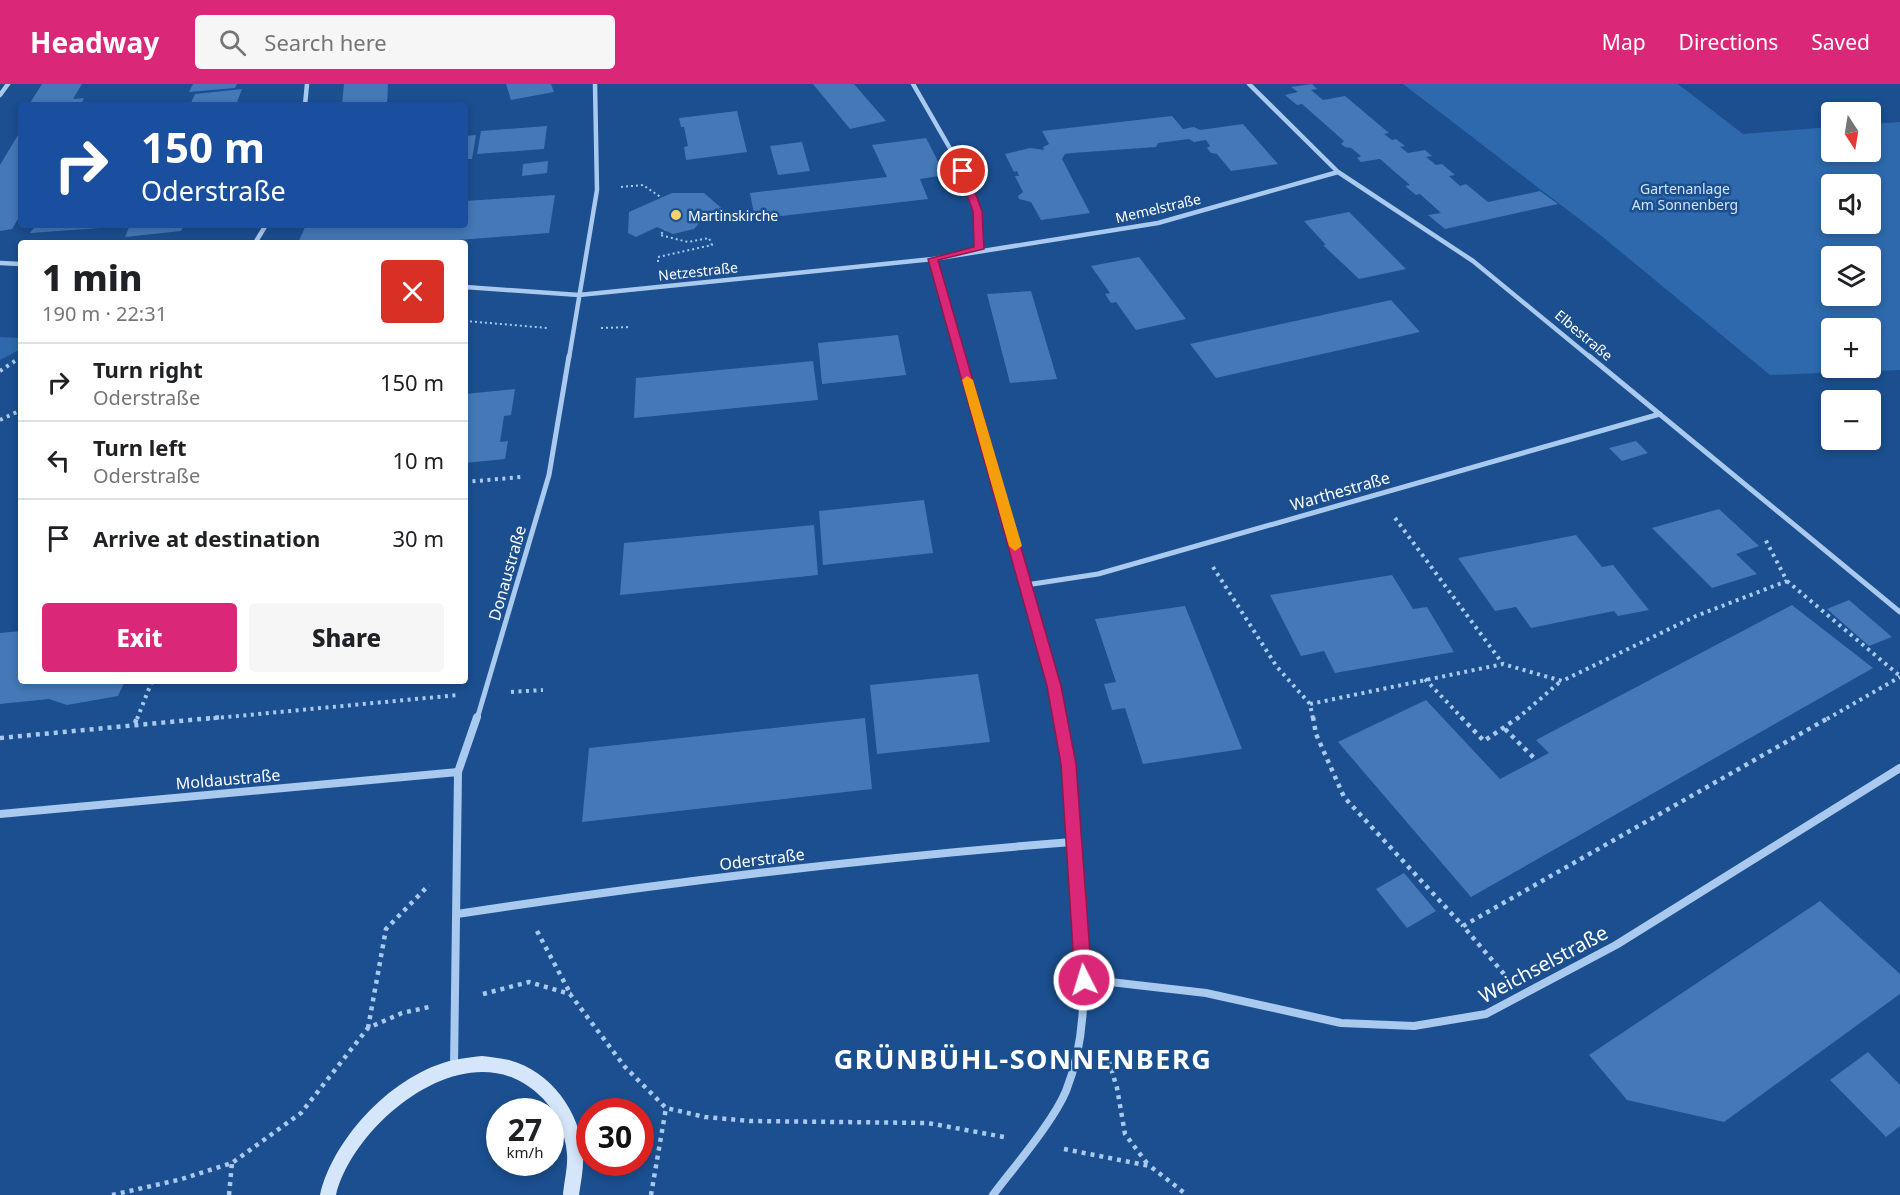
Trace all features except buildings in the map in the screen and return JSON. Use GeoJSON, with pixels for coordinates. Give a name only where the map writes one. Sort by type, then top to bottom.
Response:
{"type":"FeatureCollection","features":[{"type":"Feature","properties":{"kind":"main road"},"geometry":{"type":"LineString","coordinates":[[328,1195],[350,1146],[379,1110],[416,1082],[454,1067],[491,1064],[523,1072],[549,1091],[567,1119],[575,1155],[571,1195]]}},
{"type":"Feature","properties":{"kind":"street"},"geometry":{"type":"LineString","coordinates":[[0,95],[8,84]]}},
{"type":"Feature","properties":{"kind":"street"},"geometry":{"type":"LineString","coordinates":[[305,102],[307,84]]}},
{"type":"Feature","properties":{"kind":"street","name":"Donaustraße"},"geometry":{"type":"LineString","coordinates":[[454,1067],[458,772],[486,693],[549,476],[597,190],[595,84]]}},
{"type":"Feature","properties":{"kind":"street"},"geometry":{"type":"LineString","coordinates":[[913,84],[963,171],[978,211],[979,249],[933,259],[1054,686],[1069,764],[1072,842],[1084,980],[1081,1046],[1065,1093],[1033,1142],[993,1195]]}},
{"type":"Feature","properties":{"kind":"street","name":"Elbestraße"},"geometry":{"type":"LineString","coordinates":[[1249,84],[1338,172],[1473,261],[1900,612]]}},
{"type":"Feature","properties":{"kind":"street","name":"Memelstraße"},"geometry":{"type":"LineString","coordinates":[[979,249],[1070,238],[1159,223],[1338,172]]}},
{"type":"Feature","properties":{"kind":"street","name":"Netzestraße"},"geometry":{"type":"LineString","coordinates":[[468,287],[579,295],[933,259]]}},
{"type":"Feature","properties":{"kind":"street"},"geometry":{"type":"LineString","coordinates":[[0,263],[18,264]]}},
{"type":"Feature","properties":{"kind":"street","name":"Warthestraße"},"geometry":{"type":"LineString","coordinates":[[1026,585],[1098,574],[1660,414]]}},
{"type":"Feature","properties":{"kind":"street","name":"Weichselstraße"},"geometry":{"type":"LineString","coordinates":[[1084,980],[1206,993],[1341,1023],[1414,1026],[1486,1014],[1616,945],[1900,768]]}},
{"type":"Feature","properties":{"kind":"street","name":"Moldaustraße"},"geometry":{"type":"LineString","coordinates":[[0,814],[458,772]]}},
{"type":"Feature","properties":{"kind":"street","name":"Oderstraße"},"geometry":{"type":"LineString","coordinates":[[457,914],[522,903],[956,851],[1072,842]]}},
{"type":"Feature","properties":{"kind":"path"},"geometry":{"type":"LineString","coordinates":[[597,190],[643,185],[662,198]]}},
{"type":"Feature","properties":{"kind":"path"},"geometry":{"type":"LineString","coordinates":[[665,230],[660,235],[688,242],[709,238],[712,245]]}},
{"type":"Feature","properties":{"kind":"path"},"geometry":{"type":"LineString","coordinates":[[0,371],[18,359]]}},
{"type":"Feature","properties":{"kind":"path"},"geometry":{"type":"LineString","coordinates":[[0,420],[18,411]]}},
{"type":"Feature","properties":{"kind":"path"},"geometry":{"type":"LineString","coordinates":[[468,482],[549,476]]}},
{"type":"Feature","properties":{"kind":"path"},"geometry":{"type":"LineString","coordinates":[[1374,495],[1399,522],[1503,664]]}},
{"type":"Feature","properties":{"kind":"path"},"geometry":{"type":"LineString","coordinates":[[1463,926],[1900,676],[1787,581],[1770,544],[1763,536]]}},
{"type":"Feature","properties":{"kind":"path"},"geometry":{"type":"LineString","coordinates":[[1215,570],[1277,667],[1310,704],[1316,734],[1344,797],[1463,926],[1522,996]]}},
{"type":"Feature","properties":{"kind":"path"},"geometry":{"type":"LineString","coordinates":[[1425,679],[1484,741],[1505,729],[1562,681],[1696,616],[1787,581]]}},
{"type":"Feature","properties":{"kind":"path"},"geometry":{"type":"LineString","coordinates":[[1310,704],[1503,664],[1562,681]]}},
{"type":"Feature","properties":{"kind":"path"},"geometry":{"type":"LineString","coordinates":[[135,723],[151,684]]}},
{"type":"Feature","properties":{"kind":"path"},"geometry":{"type":"LineString","coordinates":[[0,738],[135,723],[543,690]]}},
{"type":"Feature","properties":{"kind":"path"},"geometry":{"type":"LineString","coordinates":[[1505,729],[1536,760]]}},
{"type":"Feature","properties":{"kind":"path"},"geometry":{"type":"LineString","coordinates":[[368,1028],[386,929],[419,892],[455,864]]}},
{"type":"Feature","properties":{"kind":"path"},"geometry":{"type":"LineString","coordinates":[[522,903],[570,994]]}},
{"type":"Feature","properties":{"kind":"path"},"geometry":{"type":"LineString","coordinates":[[1104,1045],[1117,1088],[1125,1134],[1150,1166],[1187,1195]]}},
{"type":"Feature","properties":{"kind":"path"},"geometry":{"type":"LineString","coordinates":[[651,1195],[666,1108],[705,1117],[750,1121],[928,1123],[1150,1166]]}},
{"type":"Feature","properties":{"kind":"path"},"geometry":{"type":"LineString","coordinates":[[112,1195],[182,1179],[232,1163],[229,1195]]}},
{"type":"Feature","properties":{"kind":"green space","name":"Gartenanlage Am Sonnenberg"},"geometry":{"type":"Polygon","coordinates":[[[1403,84],[1678,84],[1743,134],[1821,128],[1821,162],[1881,162],[1881,123],[1900,122],[1900,370],[1881,371],[1881,318],[1821,318],[1821,373],[1770,375],[1604,238],[1403,84]]]}},
{"type":"Feature","properties":{"kind":"green space"},"geometry":{"type":"Polygon","coordinates":[[[0,337],[18,338],[18,351],[0,360],[0,337]]]}},
{"type":"Feature","properties":{"kind":"slow traffic"},"geometry":{"type":"LineString","coordinates":[[967,380],[1015,546]]}},
{"type":"Feature","properties":{"kind":"place","name":"Martinskirche"},"geometry":{"type":"Point","coordinates":[676,215]}},
{"type":"Feature","properties":{"kind":"district","name":"GRÜNBÜHL-SONNENBERG"},"geometry":{"type":"Point","coordinates":[1023,1058]}},
{"type":"Feature","properties":{"kind":"route"},"geometry":{"type":"LineString","coordinates":[[963,171],[978,211],[979,249],[933,259],[1054,686],[1069,764],[1072,842],[1084,980]]}}]}
